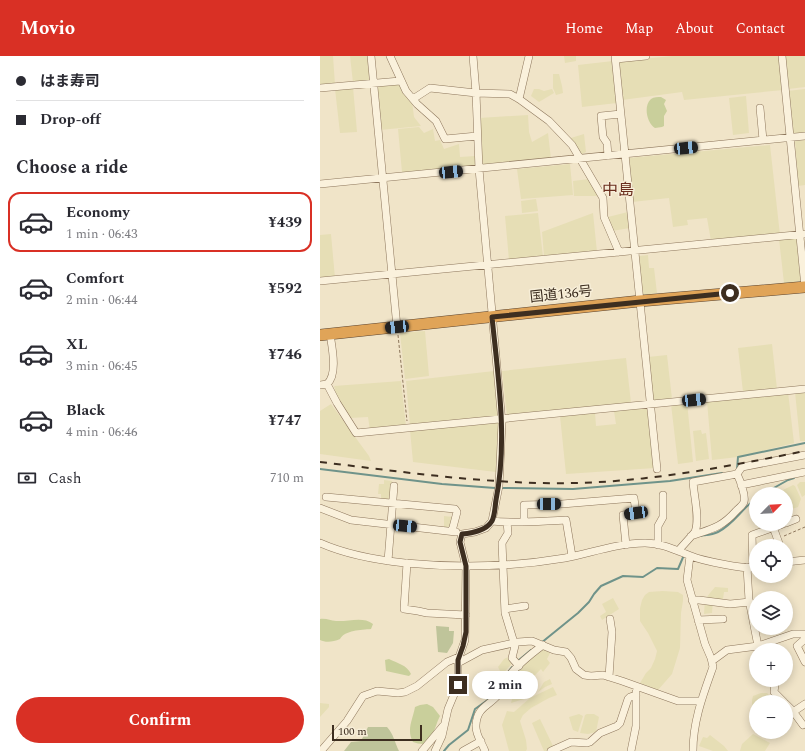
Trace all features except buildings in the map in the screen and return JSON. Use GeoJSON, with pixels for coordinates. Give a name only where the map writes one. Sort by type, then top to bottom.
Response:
{"type":"FeatureCollection","features":[{"type":"Feature","properties":{"kind":"highway","name":"国道136号"},"geometry":{"type":"LineString","coordinates":[[325,334],[640,301],[805,287]]}},
{"type":"Feature","properties":{"kind":"street"},"geometry":{"type":"LineString","coordinates":[[370,56],[374,82],[397,327]]}},
{"type":"Feature","properties":{"kind":"street"},"geometry":{"type":"LineString","coordinates":[[390,56],[400,81],[413,100],[436,121],[445,139],[477,136]]}},
{"type":"Feature","properties":{"kind":"street"},"geometry":{"type":"LineString","coordinates":[[320,508],[351,520],[452,531],[462,534],[486,528],[492,521],[499,486],[502,419],[479,169],[473,56]]}},
{"type":"Feature","properties":{"kind":"street"},"geometry":{"type":"LineString","coordinates":[[519,99],[529,56]]}},
{"type":"Feature","properties":{"kind":"street"},"geometry":{"type":"LineString","coordinates":[[646,56],[615,58],[657,469]]}},
{"type":"Feature","properties":{"kind":"street"},"geometry":{"type":"LineString","coordinates":[[782,56],[790,138],[802,234],[805,287]]}},
{"type":"Feature","properties":{"kind":"street"},"geometry":{"type":"LineString","coordinates":[[320,88],[374,82],[400,81]]}},
{"type":"Feature","properties":{"kind":"street"},"geometry":{"type":"LineString","coordinates":[[413,100],[430,88],[476,93],[510,94],[519,99],[558,130],[568,140],[581,159],[603,198],[604,218],[619,252]]}},
{"type":"Feature","properties":{"kind":"street"},"geometry":{"type":"LineString","coordinates":[[760,108],[763,140]]}},
{"type":"Feature","properties":{"kind":"street"},"geometry":{"type":"LineString","coordinates":[[608,156],[607,143],[603,137],[601,116],[621,114]]}},
{"type":"Feature","properties":{"kind":"street"},"geometry":{"type":"LineString","coordinates":[[320,184],[805,136]]}},
{"type":"Feature","properties":{"kind":"street"},"geometry":{"type":"LineString","coordinates":[[320,281],[802,234]]}},
{"type":"Feature","properties":{"kind":"street"},"geometry":{"type":"LineString","coordinates":[[325,334],[334,371],[331,380],[324,385],[356,433],[805,389]]}},
{"type":"Feature","properties":{"kind":"street"},"geometry":{"type":"LineString","coordinates":[[690,536],[715,529],[731,517],[744,502],[738,474],[742,467],[805,455]]}},
{"type":"Feature","properties":{"kind":"street"},"geometry":{"type":"LineString","coordinates":[[741,485],[805,472]]}},
{"type":"Feature","properties":{"kind":"street"},"geometry":{"type":"LineString","coordinates":[[693,751],[694,729],[712,667],[712,661],[705,644],[692,600],[687,580],[684,554],[690,536],[695,532],[697,520],[693,482],[738,474]]}},
{"type":"Feature","properties":{"kind":"street"},"geometry":{"type":"LineString","coordinates":[[388,561],[394,486]]}},
{"type":"Feature","properties":{"kind":"street"},"geometry":{"type":"LineString","coordinates":[[658,545],[658,526],[664,517],[663,495]]}},
{"type":"Feature","properties":{"kind":"street"},"geometry":{"type":"LineString","coordinates":[[326,497],[455,509],[456,512],[452,531]]}},
{"type":"Feature","properties":{"kind":"street"},"geometry":{"type":"LineString","coordinates":[[524,522],[524,504],[562,504],[634,498],[636,513],[623,515],[626,545]]}},
{"type":"Feature","properties":{"kind":"street"},"geometry":{"type":"LineString","coordinates":[[492,521],[524,522],[566,520],[572,556]]}},
{"type":"Feature","properties":{"kind":"street"},"geometry":{"type":"LineString","coordinates":[[507,522],[508,533],[502,543],[505,609],[515,649],[512,658],[519,666]]}},
{"type":"Feature","properties":{"kind":"street"},"geometry":{"type":"LineString","coordinates":[[752,539],[752,535],[761,531]]}},
{"type":"Feature","properties":{"kind":"street"},"geometry":{"type":"LineString","coordinates":[[775,531],[778,538]]}},
{"type":"Feature","properties":{"kind":"street"},"geometry":{"type":"LineString","coordinates":[[435,751],[442,736],[448,709],[458,685],[458,660],[465,640],[466,566],[460,542],[462,534]]}},
{"type":"Feature","properties":{"kind":"street"},"geometry":{"type":"LineString","coordinates":[[320,543],[336,550],[388,561],[425,565],[466,566],[531,563],[643,543],[666,546],[684,554],[710,562],[749,568]]}},
{"type":"Feature","properties":{"kind":"street"},"geometry":{"type":"LineString","coordinates":[[793,561],[805,560]]}},
{"type":"Feature","properties":{"kind":"street"},"geometry":{"type":"LineString","coordinates":[[407,563],[404,609],[418,610],[427,613],[466,615]]}},
{"type":"Feature","properties":{"kind":"street"},"geometry":{"type":"LineString","coordinates":[[692,600],[730,604],[749,602]]}},
{"type":"Feature","properties":{"kind":"street"},"geometry":{"type":"LineString","coordinates":[[505,609],[525,606]]}},
{"type":"Feature","properties":{"kind":"street"},"geometry":{"type":"LineString","coordinates":[[609,677],[612,632],[610,619]]}},
{"type":"Feature","properties":{"kind":"street"},"geometry":{"type":"LineString","coordinates":[[698,620],[723,619]]}},
{"type":"Feature","properties":{"kind":"street"},"geometry":{"type":"LineString","coordinates":[[775,643],[796,633],[805,634]]}},
{"type":"Feature","properties":{"kind":"street"},"geometry":{"type":"LineString","coordinates":[[805,639],[797,646],[805,662]]}},
{"type":"Feature","properties":{"kind":"street"},"geometry":{"type":"LineString","coordinates":[[321,751],[347,721],[363,696],[377,691],[398,693],[405,692],[417,686],[447,662],[458,660],[479,651],[529,641],[569,654],[576,669],[584,675],[603,675],[678,701],[701,701]]}},
{"type":"Feature","properties":{"kind":"street"},"geometry":{"type":"LineString","coordinates":[[485,751],[476,727],[480,711],[498,695],[509,675],[543,645]]}},
{"type":"Feature","properties":{"kind":"street"},"geometry":{"type":"LineString","coordinates":[[712,661],[727,650],[749,647]]}},
{"type":"Feature","properties":{"kind":"street"},"geometry":{"type":"LineString","coordinates":[[631,751],[636,726],[636,686]]}},
{"type":"Feature","properties":{"kind":"street"},"geometry":{"type":"LineString","coordinates":[[551,751],[572,742],[590,742],[600,733],[617,726],[620,723],[630,697],[636,695]]}},
{"type":"Feature","properties":{"kind":"street"},"geometry":{"type":"LineString","coordinates":[[803,725],[793,712],[805,704]]}},
{"type":"Feature","properties":{"kind":"street"},"geometry":{"type":"LineString","coordinates":[[422,751],[444,724]]}},
{"type":"Feature","properties":{"kind":"street"},"geometry":{"type":"LineString","coordinates":[[463,751],[481,741]]}},
{"type":"Feature","properties":{"kind":"path"},"geometry":{"type":"LineString","coordinates":[[397,327],[408,428]]}},
{"type":"Feature","properties":{"kind":"path"},"geometry":{"type":"LineString","coordinates":[[778,538],[805,527]]}},
{"type":"Feature","properties":{"kind":"shaded area"},"geometry":{"type":"Polygon","coordinates":[[[320,56],[333,56],[335,85],[320,86],[320,56]]]}},
{"type":"Feature","properties":{"kind":"shaded area"},"geometry":{"type":"Polygon","coordinates":[[[350,56],[367,56],[370,79],[368,82],[353,83],[350,56]]]}},
{"type":"Feature","properties":{"kind":"shaded area"},"geometry":{"type":"Polygon","coordinates":[[[564,56],[576,56],[576,61],[565,63],[564,56]]]}},
{"type":"Feature","properties":{"kind":"shaded area"},"geometry":{"type":"Polygon","coordinates":[[[672,56],[780,56],[783,90],[684,100],[682,92],[622,100],[618,62],[672,56]]]}},
{"type":"Feature","properties":{"kind":"shaded area"},"geometry":{"type":"Polygon","coordinates":[[[784,56],[805,56],[805,87],[788,89],[784,56]]]}},
{"type":"Feature","properties":{"kind":"shaded area"},"geometry":{"type":"Polygon","coordinates":[[[613,61],[617,103],[582,107],[578,65],[613,61]]]}},
{"type":"Feature","properties":{"kind":"shaded area"},"geometry":{"type":"Polygon","coordinates":[[[553,74],[559,74],[563,93],[556,95],[553,88],[553,74]]]}},
{"type":"Feature","properties":{"kind":"shaded area"},"geometry":{"type":"Polygon","coordinates":[[[399,83],[412,101],[414,117],[421,126],[380,130],[375,87],[399,83]]]}},
{"type":"Feature","properties":{"kind":"shaded area"},"geometry":{"type":"Polygon","coordinates":[[[353,87],[357,132],[340,133],[335,89],[353,87]]]}},
{"type":"Feature","properties":{"kind":"shaded area"},"geometry":{"type":"Polygon","coordinates":[[[534,89],[544,91],[552,89],[554,93],[539,102],[531,96],[534,89]]]}},
{"type":"Feature","properties":{"kind":"shaded area"},"geometry":{"type":"Polygon","coordinates":[[[805,89],[805,133],[791,135],[787,91],[805,89]]]}},
{"type":"Feature","properties":{"kind":"shaded area"},"geometry":{"type":"Polygon","coordinates":[[[746,96],[749,133],[733,135],[729,98],[746,96]]]}},
{"type":"Feature","properties":{"kind":"shaded area"},"geometry":{"type":"Polygon","coordinates":[[[528,115],[529,132],[532,142],[548,133],[551,159],[483,166],[480,163],[479,118],[528,115]]]}},
{"type":"Feature","properties":{"kind":"shaded area"},"geometry":{"type":"Polygon","coordinates":[[[419,127],[424,133],[433,129],[435,141],[440,140],[444,149],[459,144],[460,157],[475,156],[475,164],[473,167],[402,172],[398,129],[419,127]]]}},
{"type":"Feature","properties":{"kind":"shaded area"},"geometry":{"type":"Polygon","coordinates":[[[584,134],[586,152],[580,155],[570,139],[584,134]]]}},
{"type":"Feature","properties":{"kind":"shaded area"},"geometry":{"type":"Polygon","coordinates":[[[805,140],[805,185],[798,186],[795,141],[805,140]]]}},
{"type":"Feature","properties":{"kind":"shaded area"},"geometry":{"type":"Polygon","coordinates":[[[770,145],[780,235],[711,241],[707,218],[687,220],[688,225],[673,227],[669,198],[632,202],[628,158],[770,145]]]}},
{"type":"Feature","properties":{"kind":"shaded area"},"geometry":{"type":"Polygon","coordinates":[[[570,164],[573,195],[521,199],[517,169],[570,164]]]}},
{"type":"Feature","properties":{"kind":"shaded area"},"geometry":{"type":"Polygon","coordinates":[[[589,179],[599,196],[574,196],[573,181],[589,179]]]}},
{"type":"Feature","properties":{"kind":"shaded area"},"geometry":{"type":"Polygon","coordinates":[[[536,199],[538,211],[522,213],[521,201],[536,199]]]}},
{"type":"Feature","properties":{"kind":"shaded area"},"geometry":{"type":"Polygon","coordinates":[[[628,212],[630,228],[612,231],[608,222],[608,217],[628,212]]]}},
{"type":"Feature","properties":{"kind":"shaded area"},"geometry":{"type":"Polygon","coordinates":[[[538,213],[543,257],[509,260],[505,216],[538,213]]]}},
{"type":"Feature","properties":{"kind":"shaded area"},"geometry":{"type":"Polygon","coordinates":[[[593,213],[597,252],[544,256],[542,232],[593,213]]]}},
{"type":"Feature","properties":{"kind":"shaded area"},"geometry":{"type":"Polygon","coordinates":[[[331,234],[335,278],[320,280],[320,235],[331,234]]]}},
{"type":"Feature","properties":{"kind":"shaded area"},"geometry":{"type":"Polygon","coordinates":[[[798,237],[803,281],[784,283],[779,239],[798,237]]]}},
{"type":"Feature","properties":{"kind":"shaded area"},"geometry":{"type":"Polygon","coordinates":[[[648,255],[649,268],[654,268],[657,293],[642,295],[639,256],[648,255]]]}},
{"type":"Feature","properties":{"kind":"shaded area"},"geometry":{"type":"Polygon","coordinates":[[[425,331],[429,376],[405,379],[400,333],[425,331]]]}},
{"type":"Feature","properties":{"kind":"shaded area"},"geometry":{"type":"Polygon","coordinates":[[[772,344],[777,389],[743,392],[738,348],[772,344]]]}},
{"type":"Feature","properties":{"kind":"shaded area"},"geometry":{"type":"Polygon","coordinates":[[[667,355],[672,399],[652,401],[648,357],[667,355]]]}},
{"type":"Feature","properties":{"kind":"shaded area"},"geometry":{"type":"Polygon","coordinates":[[[626,358],[631,403],[507,416],[502,371],[626,358]]]}},
{"type":"Feature","properties":{"kind":"shaded area"},"geometry":{"type":"Polygon","coordinates":[[[494,371],[499,417],[410,425],[406,381],[494,371]]]}},
{"type":"Feature","properties":{"kind":"shaded area"},"geometry":{"type":"Polygon","coordinates":[[[401,381],[406,426],[370,430],[368,417],[350,418],[337,398],[334,386],[401,381]]]}},
{"type":"Feature","properties":{"kind":"shaded area"},"geometry":{"type":"Polygon","coordinates":[[[805,391],[805,441],[800,441],[795,392],[805,391]]]}},
{"type":"Feature","properties":{"kind":"shaded area"},"geometry":{"type":"Polygon","coordinates":[[[788,392],[794,443],[738,457],[712,460],[707,401],[788,392]]]}},
{"type":"Feature","properties":{"kind":"shaded area"},"geometry":{"type":"Polygon","coordinates":[[[687,402],[693,462],[678,464],[671,404],[687,402]]]}},
{"type":"Feature","properties":{"kind":"shaded area"},"geometry":{"type":"Polygon","coordinates":[[[331,404],[369,456],[371,461],[320,454],[320,411],[331,404]]]}},
{"type":"Feature","properties":{"kind":"shaded area"},"geometry":{"type":"Polygon","coordinates":[[[648,406],[655,468],[566,474],[560,416],[595,413],[596,426],[616,424],[614,411],[648,406]]]}},
{"type":"Feature","properties":{"kind":"shaded area"},"geometry":{"type":"Polygon","coordinates":[[[499,421],[496,472],[413,462],[410,430],[499,421]]]}},
{"type":"Feature","properties":{"kind":"shaded area"},"geometry":{"type":"Polygon","coordinates":[[[701,430],[702,434],[706,433],[709,459],[696,461],[693,431],[701,430]]]}},
{"type":"Feature","properties":{"kind":"shaded area"},"geometry":{"type":"Polygon","coordinates":[[[384,480],[392,481],[391,501],[381,500],[381,494],[378,494],[379,484],[384,484],[384,480]]]}},
{"type":"Feature","properties":{"kind":"shaded area"},"geometry":{"type":"Polygon","coordinates":[[[800,482],[805,482],[805,495],[802,497],[797,485],[800,482]]]}},
{"type":"Feature","properties":{"kind":"shaded area"},"geometry":{"type":"Polygon","coordinates":[[[793,485],[795,486],[801,499],[798,507],[793,509],[793,487],[789,487],[793,485]]]}},
{"type":"Feature","properties":{"kind":"shaded area"},"geometry":{"type":"Polygon","coordinates":[[[444,516],[453,517],[451,529],[444,527],[444,516]]]}},
{"type":"Feature","properties":{"kind":"shaded area"},"geometry":{"type":"Polygon","coordinates":[[[715,587],[728,588],[728,592],[724,592],[723,599],[713,599],[712,613],[704,614],[705,599],[715,587]]]}},
{"type":"Feature","properties":{"kind":"shaded area"},"geometry":{"type":"Polygon","coordinates":[[[649,592],[678,592],[683,595],[683,601],[681,613],[680,648],[672,674],[658,690],[640,683],[651,668],[657,651],[640,621],[640,608],[642,600],[649,592]]]}},
{"type":"Feature","properties":{"kind":"shaded area"},"geometry":{"type":"Polygon","coordinates":[[[613,598],[619,609],[602,620],[600,616],[606,612],[602,604],[613,598]]]}},
{"type":"Feature","properties":{"kind":"shaded area"},"geometry":{"type":"Polygon","coordinates":[[[543,648],[550,653],[547,659],[550,663],[543,672],[541,669],[526,684],[516,672],[543,648]]]}},
{"type":"Feature","properties":{"kind":"shaded area"},"geometry":{"type":"Polygon","coordinates":[[[510,656],[514,661],[502,675],[498,667],[504,659],[510,656]]]}},
{"type":"Feature","properties":{"kind":"shaded area"},"geometry":{"type":"Polygon","coordinates":[[[550,679],[552,684],[538,692],[544,682],[550,679]]]}},
{"type":"Feature","properties":{"kind":"shaded area"},"geometry":{"type":"Polygon","coordinates":[[[525,687],[533,690],[532,695],[511,703],[512,699],[525,687]]]}},
{"type":"Feature","properties":{"kind":"shaded area"},"geometry":{"type":"Polygon","coordinates":[[[553,687],[557,695],[531,708],[523,715],[520,721],[526,740],[526,751],[509,751],[502,725],[507,711],[514,712],[530,698],[553,687]]]}},
{"type":"Feature","properties":{"kind":"shaded area"},"geometry":{"type":"Polygon","coordinates":[[[767,693],[769,695],[756,695],[767,693]]]}},
{"type":"Feature","properties":{"kind":"shaded area"},"geometry":{"type":"Polygon","coordinates":[[[320,703],[329,704],[329,707],[320,717],[320,703]]]}},
{"type":"Feature","properties":{"kind":"shaded area"},"geometry":{"type":"Polygon","coordinates":[[[579,714],[583,716],[578,732],[573,730],[569,717],[579,714]]]}},
{"type":"Feature","properties":{"kind":"shaded area"},"geometry":{"type":"Polygon","coordinates":[[[594,714],[599,717],[596,732],[588,734],[580,733],[585,715],[594,714]]]}},
{"type":"Feature","properties":{"kind":"shaded area"},"geometry":{"type":"Polygon","coordinates":[[[540,719],[554,748],[548,751],[544,751],[532,723],[540,719]]]}},
{"type":"Feature","properties":{"kind":"shaded area"},"geometry":{"type":"Polygon","coordinates":[[[710,735],[728,751],[713,751],[699,746],[703,737],[707,738],[710,735]]]}},
{"type":"Feature","properties":{"kind":"shaded area"},"geometry":{"type":"Polygon","coordinates":[[[749,738],[749,739],[762,739],[770,743],[765,751],[740,751],[742,744],[749,738]]]}},
{"type":"Feature","properties":{"kind":"green space"},"geometry":{"type":"Polygon","coordinates":[[[661,97],[666,100],[664,104],[667,111],[664,116],[664,126],[655,128],[652,126],[648,118],[647,106],[651,99],[661,97]]]}},
{"type":"Feature","properties":{"kind":"green space"},"geometry":{"type":"Polygon","coordinates":[[[320,619],[336,621],[365,620],[373,624],[371,629],[349,632],[340,639],[327,642],[320,640],[320,619]]]}},
{"type":"Feature","properties":{"kind":"green space"},"geometry":{"type":"Polygon","coordinates":[[[436,626],[449,627],[449,631],[454,631],[453,643],[447,653],[438,652],[436,626]]]}},
{"type":"Feature","properties":{"kind":"green space"},"geometry":{"type":"Polygon","coordinates":[[[389,659],[404,666],[411,674],[409,676],[386,671],[385,660],[389,659]]]}},
{"type":"Feature","properties":{"kind":"green space"},"geometry":{"type":"Polygon","coordinates":[[[427,704],[433,707],[440,716],[429,740],[426,743],[423,744],[413,742],[410,729],[415,707],[427,704]]]}},
{"type":"Feature","properties":{"kind":"green space"},"geometry":{"type":"Polygon","coordinates":[[[368,727],[387,727],[399,751],[344,751],[351,742],[361,741],[368,727]]]}},
{"type":"Feature","properties":{"kind":"waterway"},"geometry":{"type":"LineString","coordinates":[[737,469],[738,457],[805,443]]}},
{"type":"Feature","properties":{"kind":"waterway"},"geometry":{"type":"LineString","coordinates":[[320,469],[442,484],[495,488]]}},
{"type":"Feature","properties":{"kind":"waterway"},"geometry":{"type":"LineString","coordinates":[[502,488],[573,489],[670,481],[722,473]]}},
{"type":"Feature","properties":{"kind":"waterway"},"geometry":{"type":"LineString","coordinates":[[776,487],[794,478]]}},
{"type":"Feature","properties":{"kind":"waterway"},"geometry":{"type":"LineString","coordinates":[[700,536],[714,534],[724,529],[749,505]]}},
{"type":"Feature","properties":{"kind":"waterway"},"geometry":{"type":"LineString","coordinates":[[541,643],[578,613],[589,602],[601,586],[623,576],[643,577],[657,568],[678,569],[684,555]]}},
{"type":"Feature","properties":{"kind":"waterway"},"geometry":{"type":"LineString","coordinates":[[519,660],[531,650]]}},
{"type":"Feature","properties":{"kind":"waterway"},"geometry":{"type":"LineString","coordinates":[[505,676],[512,667]]}},
{"type":"Feature","properties":{"kind":"waterway"},"geometry":{"type":"LineString","coordinates":[[444,751],[449,745],[468,730],[475,709],[489,699]]}},
{"type":"Feature","properties":{"kind":"railway"},"geometry":{"type":"LineString","coordinates":[[320,462],[480,480],[577,483],[606,482],[692,472],[805,451]]}},
{"type":"Feature","properties":{"kind":"district","name":"中島"},"geometry":{"type":"Point","coordinates":[618,190]}},
{"type":"Feature","properties":{"kind":"route"},"geometry":{"type":"LineString","coordinates":[[458,685],[458,660],[462,651],[466,632],[466,566],[463,560],[460,539],[462,534],[475,532],[486,528],[492,521],[499,486],[502,423],[492,317],[730,293]]}}]}
